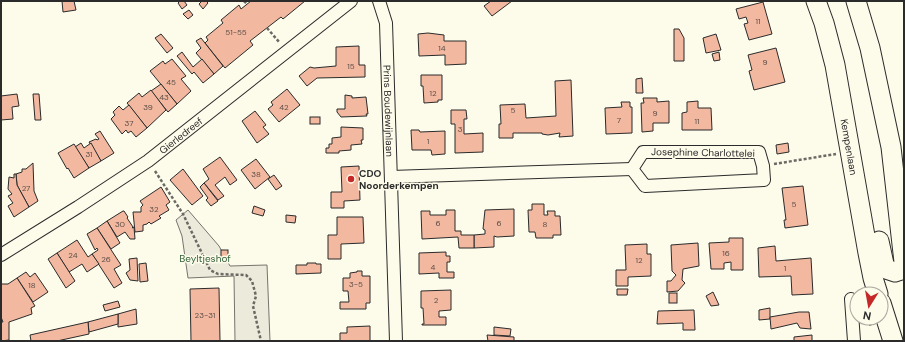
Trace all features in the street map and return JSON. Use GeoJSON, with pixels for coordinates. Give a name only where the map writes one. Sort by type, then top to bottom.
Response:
{"type":"FeatureCollection","features":[{"type":"Feature","properties":{"kind":"main road","name":"Kempenlaan"},"geometry":{"type":"LineString","coordinates":[[816,1],[824,23],[835,65],[869,259],[876,286]]}},
{"type":"Feature","properties":{"kind":"main road"},"geometry":{"type":"LineString","coordinates":[[856,1],[870,48],[891,147],[904,262]]}},
{"type":"Feature","properties":{"kind":"main road"},"geometry":{"type":"LineString","coordinates":[[858,194],[874,220],[885,268],[892,272],[904,269]]}},
{"type":"Feature","properties":{"kind":"main road"},"geometry":{"type":"LineString","coordinates":[[888,326],[893,341]]}},
{"type":"Feature","properties":{"kind":"street","name":"Gierledreef"},"geometry":{"type":"LineString","coordinates":[[1,255],[148,161],[351,1]]}},
{"type":"Feature","properties":{"kind":"street","name":"Prins Boudewijnlaan"},"geometry":{"type":"LineString","coordinates":[[379,1],[386,23],[396,341]]}},
{"type":"Feature","properties":{"kind":"street","name":"Josephine Charlottelei"},"geometry":{"type":"LineString","coordinates":[[643,152],[760,152],[764,180],[645,186],[632,169],[643,152]]}},
{"type":"Feature","properties":{"kind":"street"},"geometry":{"type":"LineString","coordinates":[[392,177],[632,169]]}},
{"type":"Feature","properties":{"kind":"street"},"geometry":{"type":"LineString","coordinates":[[853,326],[854,341]]}},
{"type":"Feature","properties":{"kind":"path"},"geometry":{"type":"LineString","coordinates":[[244,1],[247,4]]}},
{"type":"Feature","properties":{"kind":"path"},"geometry":{"type":"LineString","coordinates":[[267,28],[287,51]]}},
{"type":"Feature","properties":{"kind":"path"},"geometry":{"type":"LineString","coordinates":[[763,166],[836,154]]}},
{"type":"Feature","properties":{"kind":"path"},"geometry":{"type":"LineString","coordinates":[[148,161],[183,214],[210,270],[218,274],[246,274],[252,281],[256,296],[253,306],[261,341]]}},
{"type":"Feature","properties":{"kind":"green space","name":"Beyltjeshof"},"geometry":{"type":"Polygon","coordinates":[[[188,210],[219,246],[230,266],[267,265],[270,341],[235,341],[234,276],[188,278],[182,236],[176,220],[188,210]]]}},
{"type":"Feature","properties":{"kind":"building"},"geometry":{"type":"Polygon","coordinates":[[[62,1],[74,1],[76,10],[63,12],[62,1]]]}},
{"type":"Feature","properties":{"kind":"building"},"geometry":{"type":"Polygon","coordinates":[[[180,1],[184,1],[187,5],[182,9],[178,3],[180,1]]]}},
{"type":"Feature","properties":{"kind":"building"},"geometry":{"type":"Polygon","coordinates":[[[202,1],[206,1],[208,3],[203,9],[199,4],[202,1]]]}},
{"type":"Feature","properties":{"kind":"building"},"geometry":{"type":"Polygon","coordinates":[[[251,1],[305,1],[283,19],[281,17],[250,41],[253,45],[225,68],[205,43],[208,40],[206,37],[223,23],[221,20],[239,5],[241,9],[251,1]]]}},
{"type":"Feature","properties":{"kind":"building"},"geometry":{"type":"Polygon","coordinates":[[[491,1],[512,1],[492,16],[484,6],[491,1]]]}},
{"type":"Feature","properties":{"kind":"building"},"geometry":{"type":"Polygon","coordinates":[[[763,2],[772,34],[749,40],[744,24],[748,23],[746,17],[739,19],[736,9],[763,2]]]}},
{"type":"Feature","properties":{"kind":"building"},"geometry":{"type":"Polygon","coordinates":[[[189,10],[193,15],[188,19],[183,14],[189,10]]]}},
{"type":"Feature","properties":{"kind":"building"},"geometry":{"type":"Polygon","coordinates":[[[674,29],[679,29],[684,38],[684,61],[674,61],[674,29]]]}},
{"type":"Feature","properties":{"kind":"building"},"geometry":{"type":"Polygon","coordinates":[[[428,33],[444,35],[444,41],[466,41],[466,64],[445,65],[445,55],[419,56],[418,34],[428,33]]]}},
{"type":"Feature","properties":{"kind":"building"},"geometry":{"type":"Polygon","coordinates":[[[161,34],[173,48],[167,53],[155,38],[161,34]]]}},
{"type":"Feature","properties":{"kind":"building"},"geometry":{"type":"Polygon","coordinates":[[[716,34],[721,50],[706,53],[703,38],[716,34]]]}},
{"type":"Feature","properties":{"kind":"building"},"geometry":{"type":"Polygon","coordinates":[[[201,38],[223,66],[214,74],[196,53],[201,48],[196,41],[201,38]]]}},
{"type":"Feature","properties":{"kind":"building"},"geometry":{"type":"Polygon","coordinates":[[[359,46],[359,65],[365,65],[365,77],[317,78],[307,86],[299,76],[310,67],[336,66],[336,47],[359,46]]]}},
{"type":"Feature","properties":{"kind":"building"},"geometry":{"type":"Polygon","coordinates":[[[776,48],[785,82],[754,90],[749,71],[752,70],[748,55],[776,48]]]}},
{"type":"Feature","properties":{"kind":"building"},"geometry":{"type":"Polygon","coordinates":[[[182,52],[193,67],[202,59],[214,74],[203,83],[194,72],[192,74],[177,56],[182,52]]]}},
{"type":"Feature","properties":{"kind":"building"},"geometry":{"type":"Polygon","coordinates":[[[719,52],[720,60],[714,61],[712,54],[719,52]]]}},
{"type":"Feature","properties":{"kind":"building"},"geometry":{"type":"Polygon","coordinates":[[[172,59],[186,76],[181,79],[191,91],[177,104],[150,71],[163,61],[165,64],[172,59]]]}},
{"type":"Feature","properties":{"kind":"building"},"geometry":{"type":"Polygon","coordinates":[[[421,75],[442,75],[442,100],[438,100],[438,102],[424,103],[421,75]]]}},
{"type":"Feature","properties":{"kind":"building"},"geometry":{"type":"Polygon","coordinates":[[[642,78],[643,93],[636,93],[636,79],[642,78]]]}},
{"type":"Feature","properties":{"kind":"building"},"geometry":{"type":"Polygon","coordinates":[[[571,80],[573,136],[559,137],[560,133],[548,135],[542,133],[513,133],[513,138],[499,138],[499,124],[501,124],[500,105],[525,104],[526,118],[556,116],[555,81],[571,80]]]}},
{"type":"Feature","properties":{"kind":"building"},"geometry":{"type":"Polygon","coordinates":[[[161,84],[177,104],[168,112],[151,91],[161,84]]]}},
{"type":"Feature","properties":{"kind":"building"},"geometry":{"type":"Polygon","coordinates":[[[287,89],[300,105],[279,122],[268,109],[273,105],[271,102],[287,89]]]}},
{"type":"Feature","properties":{"kind":"building"},"geometry":{"type":"Polygon","coordinates":[[[151,90],[166,110],[147,128],[127,103],[139,93],[142,97],[151,90]]]}},
{"type":"Feature","properties":{"kind":"building"},"geometry":{"type":"Polygon","coordinates":[[[17,94],[19,106],[12,107],[13,119],[1,120],[1,96],[17,94]]]}},
{"type":"Feature","properties":{"kind":"building"},"geometry":{"type":"Polygon","coordinates":[[[33,94],[39,94],[41,120],[35,120],[33,94]]]}},
{"type":"Feature","properties":{"kind":"building"},"geometry":{"type":"Polygon","coordinates":[[[345,95],[352,96],[352,98],[366,97],[367,116],[341,117],[337,112],[337,109],[345,109],[345,95]]]}},
{"type":"Feature","properties":{"kind":"building"},"geometry":{"type":"Polygon","coordinates":[[[643,98],[657,98],[657,102],[669,101],[669,123],[653,123],[653,131],[642,132],[641,103],[644,103],[643,98]]]}},
{"type":"Feature","properties":{"kind":"building"},"geometry":{"type":"Polygon","coordinates":[[[698,101],[698,108],[711,108],[712,130],[682,130],[682,113],[687,112],[687,102],[698,101]]]}},
{"type":"Feature","properties":{"kind":"building"},"geometry":{"type":"Polygon","coordinates":[[[621,102],[630,102],[630,107],[632,107],[632,133],[606,134],[605,108],[622,107],[621,102]]]}},
{"type":"Feature","properties":{"kind":"building"},"geometry":{"type":"Polygon","coordinates":[[[129,105],[147,128],[136,137],[131,131],[128,133],[126,130],[122,134],[111,119],[115,115],[113,112],[119,106],[123,110],[129,105]]]}},
{"type":"Feature","properties":{"kind":"building"},"geometry":{"type":"Polygon","coordinates":[[[451,110],[466,110],[467,119],[464,119],[464,134],[483,133],[483,152],[455,153],[455,124],[451,124],[451,110]]]}},
{"type":"Feature","properties":{"kind":"building"},"geometry":{"type":"Polygon","coordinates":[[[255,111],[266,125],[263,127],[269,134],[257,143],[242,121],[255,111]]]}},
{"type":"Feature","properties":{"kind":"building"},"geometry":{"type":"Polygon","coordinates":[[[310,117],[320,117],[320,124],[310,124],[310,117]]]}},
{"type":"Feature","properties":{"kind":"building"},"geometry":{"type":"Polygon","coordinates":[[[341,127],[363,128],[363,140],[361,140],[362,144],[351,145],[351,150],[339,151],[339,153],[326,153],[326,148],[329,148],[329,144],[332,144],[332,138],[341,137],[341,127]]]}},
{"type":"Feature","properties":{"kind":"building"},"geometry":{"type":"Polygon","coordinates":[[[411,130],[419,130],[420,132],[445,131],[445,154],[432,155],[431,150],[412,150],[411,130]]]}},
{"type":"Feature","properties":{"kind":"building"},"geometry":{"type":"Polygon","coordinates":[[[100,131],[114,153],[101,161],[89,142],[99,139],[95,134],[100,131]]]}},
{"type":"Feature","properties":{"kind":"building"},"geometry":{"type":"Polygon","coordinates":[[[81,143],[84,148],[91,143],[101,161],[89,168],[75,147],[81,143]]]}},
{"type":"Feature","properties":{"kind":"building"},"geometry":{"type":"Polygon","coordinates":[[[788,143],[789,152],[777,154],[776,145],[788,143]]]}},
{"type":"Feature","properties":{"kind":"building"},"geometry":{"type":"Polygon","coordinates":[[[74,144],[89,168],[74,178],[58,153],[74,144]]]}},
{"type":"Feature","properties":{"kind":"building"},"geometry":{"type":"Polygon","coordinates":[[[220,157],[237,180],[230,185],[225,177],[215,185],[224,196],[218,200],[204,183],[209,179],[203,169],[220,157]]]}},
{"type":"Feature","properties":{"kind":"building"},"geometry":{"type":"Polygon","coordinates":[[[256,159],[270,177],[255,189],[241,170],[256,159]]]}},
{"type":"Feature","properties":{"kind":"building"},"geometry":{"type":"Polygon","coordinates":[[[33,163],[34,191],[38,201],[29,207],[17,185],[16,174],[22,172],[22,169],[26,169],[33,163]]]}},
{"type":"Feature","properties":{"kind":"building","name":"CDO Noorderkempen"},"geometry":{"type":"Polygon","coordinates":[[[359,166],[360,200],[344,201],[344,208],[331,208],[331,192],[342,192],[341,167],[359,166]]]}},
{"type":"Feature","properties":{"kind":"building"},"geometry":{"type":"Polygon","coordinates":[[[183,169],[203,196],[192,205],[170,180],[183,169]]]}},
{"type":"Feature","properties":{"kind":"building"},"geometry":{"type":"Polygon","coordinates":[[[14,174],[16,174],[17,185],[29,207],[14,217],[8,206],[13,203],[8,196],[12,194],[8,189],[9,177],[14,178],[14,174]]]}},
{"type":"Feature","properties":{"kind":"building"},"geometry":{"type":"Polygon","coordinates":[[[274,175],[282,186],[276,190],[268,179],[274,175]]]}},
{"type":"Feature","properties":{"kind":"building"},"geometry":{"type":"Polygon","coordinates":[[[204,183],[218,201],[211,206],[206,200],[208,198],[200,187],[204,183]]]}},
{"type":"Feature","properties":{"kind":"building"},"geometry":{"type":"Polygon","coordinates":[[[803,186],[808,225],[785,228],[784,220],[786,220],[782,188],[803,186]]]}},
{"type":"Feature","properties":{"kind":"building"},"geometry":{"type":"Polygon","coordinates":[[[161,187],[170,202],[166,205],[169,210],[159,216],[161,218],[151,224],[149,222],[143,225],[143,231],[135,232],[133,212],[141,212],[141,207],[143,205],[140,201],[161,187]]]}},
{"type":"Feature","properties":{"kind":"building"},"geometry":{"type":"Polygon","coordinates":[[[532,204],[544,204],[544,215],[548,215],[547,211],[555,211],[555,216],[560,216],[561,235],[553,235],[553,238],[536,238],[535,232],[529,232],[528,210],[532,210],[532,204]]]}},
{"type":"Feature","properties":{"kind":"building"},"geometry":{"type":"Polygon","coordinates":[[[254,206],[265,210],[263,216],[252,213],[254,206]]]}},
{"type":"Feature","properties":{"kind":"building"},"geometry":{"type":"Polygon","coordinates":[[[514,209],[514,236],[494,236],[494,247],[474,248],[474,235],[485,234],[485,230],[483,229],[485,210],[514,209]]]}},
{"type":"Feature","properties":{"kind":"building"},"geometry":{"type":"Polygon","coordinates":[[[446,210],[455,210],[455,231],[461,231],[461,235],[474,235],[474,248],[459,248],[458,237],[422,239],[421,211],[430,211],[430,215],[446,215],[446,210]]]}},
{"type":"Feature","properties":{"kind":"building"},"geometry":{"type":"Polygon","coordinates":[[[123,211],[128,217],[127,218],[133,227],[132,228],[134,227],[135,239],[130,239],[125,232],[117,237],[107,221],[123,211]]]}},
{"type":"Feature","properties":{"kind":"building"},"geometry":{"type":"Polygon","coordinates":[[[286,215],[296,216],[295,223],[286,222],[286,215]]]}},
{"type":"Feature","properties":{"kind":"building"},"geometry":{"type":"Polygon","coordinates":[[[337,217],[363,217],[364,243],[341,244],[341,259],[328,259],[328,235],[337,235],[337,217]]]}},
{"type":"Feature","properties":{"kind":"building"},"geometry":{"type":"Polygon","coordinates":[[[107,221],[120,243],[111,249],[97,228],[107,221]]]}},
{"type":"Feature","properties":{"kind":"building"},"geometry":{"type":"Polygon","coordinates":[[[97,228],[121,265],[114,269],[122,283],[114,288],[92,254],[98,250],[97,248],[95,250],[87,234],[97,228]]]}},
{"type":"Feature","properties":{"kind":"building"},"geometry":{"type":"Polygon","coordinates":[[[729,238],[743,238],[743,270],[731,270],[731,262],[724,263],[724,269],[711,269],[709,243],[729,242],[729,238]]]}},
{"type":"Feature","properties":{"kind":"building"},"geometry":{"type":"Polygon","coordinates":[[[77,240],[88,257],[92,254],[99,264],[87,272],[82,264],[69,272],[57,253],[77,240]]]}},
{"type":"Feature","properties":{"kind":"building"},"geometry":{"type":"Polygon","coordinates":[[[698,243],[699,266],[683,269],[682,280],[685,283],[678,291],[667,292],[667,281],[671,281],[676,275],[672,271],[671,245],[698,243]]]}},
{"type":"Feature","properties":{"kind":"building"},"geometry":{"type":"Polygon","coordinates":[[[647,244],[647,254],[651,254],[651,276],[628,277],[628,286],[616,286],[616,270],[626,270],[625,245],[647,244]]]}},
{"type":"Feature","properties":{"kind":"building"},"geometry":{"type":"Polygon","coordinates":[[[775,246],[776,261],[811,258],[813,294],[792,295],[791,276],[759,277],[758,248],[775,246]]]}},
{"type":"Feature","properties":{"kind":"building"},"geometry":{"type":"Polygon","coordinates":[[[221,250],[228,250],[228,262],[221,262],[221,250]]]}},
{"type":"Feature","properties":{"kind":"building"},"geometry":{"type":"Polygon","coordinates":[[[446,252],[446,256],[450,256],[450,262],[447,262],[447,272],[454,272],[454,278],[439,278],[439,273],[419,274],[419,253],[446,252]]]}},
{"type":"Feature","properties":{"kind":"building"},"geometry":{"type":"Polygon","coordinates":[[[57,253],[75,281],[66,288],[48,259],[57,253]]]}},
{"type":"Feature","properties":{"kind":"building"},"geometry":{"type":"Polygon","coordinates":[[[137,258],[138,281],[130,280],[126,273],[130,270],[129,259],[137,258]]]}},
{"type":"Feature","properties":{"kind":"building"},"geometry":{"type":"Polygon","coordinates":[[[146,263],[148,281],[140,282],[139,264],[146,263]]]}},
{"type":"Feature","properties":{"kind":"building"},"geometry":{"type":"Polygon","coordinates":[[[307,263],[321,264],[321,273],[296,274],[296,265],[307,265],[307,263]]]}},
{"type":"Feature","properties":{"kind":"building"},"geometry":{"type":"Polygon","coordinates":[[[362,271],[362,276],[370,276],[370,303],[366,303],[366,309],[340,309],[340,302],[349,302],[348,291],[343,291],[343,278],[350,278],[350,273],[362,271]]]}},
{"type":"Feature","properties":{"kind":"building"},"geometry":{"type":"Polygon","coordinates":[[[26,272],[30,277],[35,273],[48,292],[33,302],[17,278],[26,272]]]}},
{"type":"Feature","properties":{"kind":"building"},"geometry":{"type":"Polygon","coordinates":[[[17,278],[35,306],[31,308],[32,314],[9,322],[9,340],[1,341],[1,322],[3,322],[1,317],[1,284],[8,284],[17,278]]]}},
{"type":"Feature","properties":{"kind":"building"},"geometry":{"type":"Polygon","coordinates":[[[219,288],[220,341],[191,341],[190,289],[219,288]]]}},
{"type":"Feature","properties":{"kind":"building"},"geometry":{"type":"Polygon","coordinates":[[[617,289],[628,289],[627,295],[617,295],[617,289]]]}},
{"type":"Feature","properties":{"kind":"building"},"geometry":{"type":"Polygon","coordinates":[[[451,290],[451,310],[439,311],[439,317],[446,317],[446,325],[422,325],[424,324],[423,308],[421,308],[421,291],[451,290]]]}},
{"type":"Feature","properties":{"kind":"building"},"geometry":{"type":"Polygon","coordinates":[[[713,292],[719,305],[711,306],[706,296],[713,292]]]}},
{"type":"Feature","properties":{"kind":"building"},"geometry":{"type":"Polygon","coordinates":[[[669,293],[677,293],[677,303],[669,303],[669,293]]]}},
{"type":"Feature","properties":{"kind":"building"},"geometry":{"type":"Polygon","coordinates":[[[118,301],[120,307],[105,311],[103,305],[118,301]]]}},
{"type":"Feature","properties":{"kind":"building"},"geometry":{"type":"Polygon","coordinates":[[[770,308],[770,319],[759,320],[759,310],[770,308]]]}},
{"type":"Feature","properties":{"kind":"building"},"geometry":{"type":"Polygon","coordinates":[[[136,309],[137,324],[118,327],[118,314],[136,309]]]}},
{"type":"Feature","properties":{"kind":"building"},"geometry":{"type":"Polygon","coordinates":[[[694,310],[695,330],[683,330],[683,323],[657,324],[658,311],[694,310]]]}},
{"type":"Feature","properties":{"kind":"building"},"geometry":{"type":"Polygon","coordinates":[[[799,312],[809,312],[811,329],[800,328],[797,323],[771,329],[770,317],[799,312]]]}},
{"type":"Feature","properties":{"kind":"building"},"geometry":{"type":"Polygon","coordinates":[[[118,314],[118,324],[89,332],[88,322],[118,314]]]}},
{"type":"Feature","properties":{"kind":"building"},"geometry":{"type":"Polygon","coordinates":[[[88,322],[89,334],[57,341],[31,341],[30,335],[88,322]]]}},
{"type":"Feature","properties":{"kind":"building"},"geometry":{"type":"Polygon","coordinates":[[[370,326],[370,341],[340,341],[340,333],[347,333],[347,327],[370,326]]]}},
{"type":"Feature","properties":{"kind":"building"},"geometry":{"type":"Polygon","coordinates":[[[494,327],[511,329],[510,336],[494,335],[494,327]]]}},
{"type":"Feature","properties":{"kind":"building"},"geometry":{"type":"Polygon","coordinates":[[[487,335],[514,337],[514,341],[488,341],[487,335]]]}},
{"type":"Feature","properties":{"kind":"building"},"geometry":{"type":"Polygon","coordinates":[[[812,335],[812,341],[794,341],[794,337],[812,335]]]}},
{"type":"Feature","properties":{"kind":"place","name":"CDO Noorderkempen"},"geometry":{"type":"Point","coordinates":[351,179]}}]}
